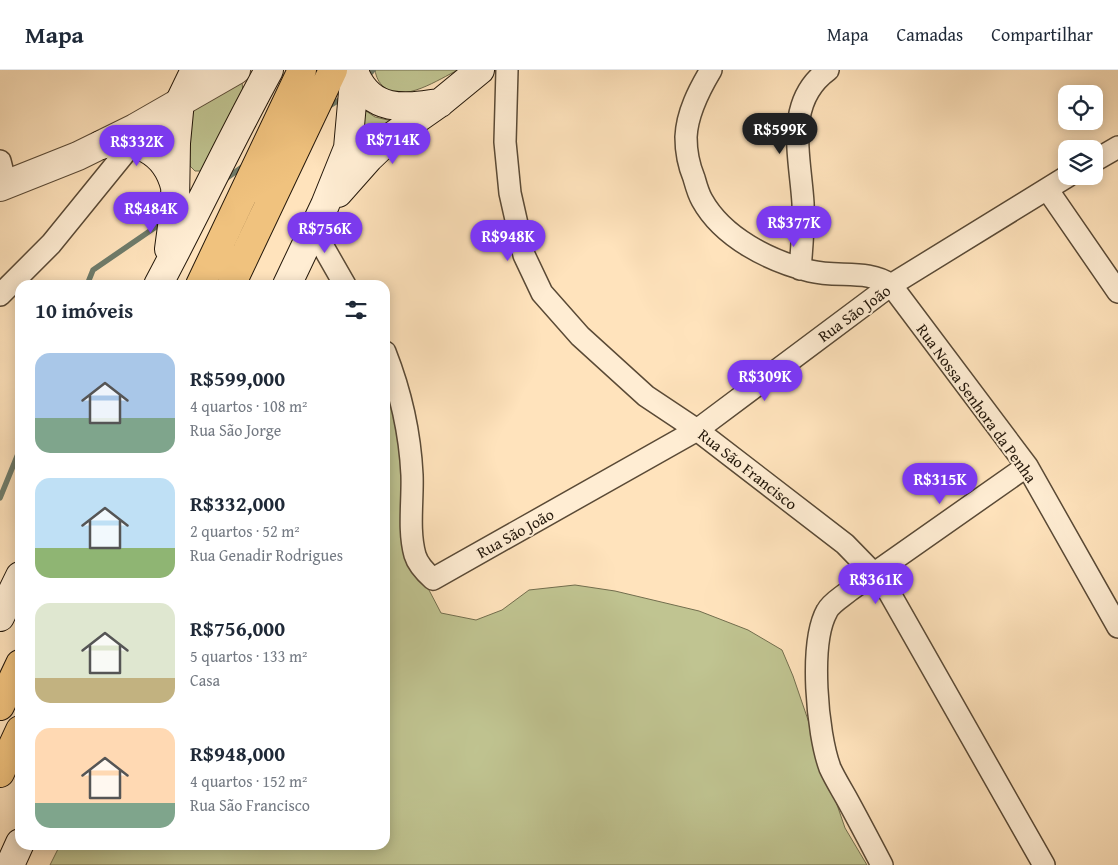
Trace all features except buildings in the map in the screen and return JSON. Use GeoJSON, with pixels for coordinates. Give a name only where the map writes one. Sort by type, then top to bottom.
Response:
{"type":"FeatureCollection","features":[{"type":"Feature","properties":{"kind":"highway"},"geometry":{"type":"LineString","coordinates":[[202,280],[302,70]]}},
{"type":"Feature","properties":{"kind":"highway"},"geometry":{"type":"LineString","coordinates":[[234,280],[348,71]]}},
{"type":"Feature","properties":{"kind":"highway"},"geometry":{"type":"LineString","coordinates":[[0,706],[15,674]]}},
{"type":"Feature","properties":{"kind":"highway"},"geometry":{"type":"LineString","coordinates":[[0,772],[15,740]]}},
{"type":"Feature","properties":{"kind":"main road"},"geometry":{"type":"LineString","coordinates":[[160,280],[172,241],[176,143],[180,101],[195,70]]}},
{"type":"Feature","properties":{"kind":"main road"},"geometry":{"type":"LineString","coordinates":[[2,178],[78,156],[236,70]]}},
{"type":"Feature","properties":{"kind":"main road"},"geometry":{"type":"LineString","coordinates":[[161,280],[232,137],[269,70]]}},
{"type":"Feature","properties":{"kind":"main road"},"geometry":{"type":"LineString","coordinates":[[325,205],[355,176],[369,158],[392,137],[442,102],[480,70]]}},
{"type":"Feature","properties":{"kind":"main road"},"geometry":{"type":"LineString","coordinates":[[348,71],[365,91],[381,102],[409,107],[442,102]]}},
{"type":"Feature","properties":{"kind":"main road"},"geometry":{"type":"LineString","coordinates":[[289,280],[325,205],[348,148],[348,71]]}},
{"type":"Feature","properties":{"kind":"main road"},"geometry":{"type":"LineString","coordinates":[[101,145],[117,142],[143,146],[161,159],[168,167],[175,188]]}},
{"type":"Feature","properties":{"kind":"main road"},"geometry":{"type":"LineString","coordinates":[[0,617],[15,586]]}},
{"type":"Feature","properties":{"kind":"main road"},"geometry":{"type":"LineString","coordinates":[[10,865],[17,850]]}},
{"type":"Feature","properties":{"kind":"street","name":"Rua São Francisco"},"geometry":{"type":"LineString","coordinates":[[507,70],[505,108],[507,170],[517,228],[532,274],[542,293],[580,336],[646,396],[697,430],[845,544],[885,585],[1044,865]]}},
{"type":"Feature","properties":{"kind":"street"},"geometry":{"type":"LineString","coordinates":[[711,70],[700,89],[688,123],[686,138],[691,169],[701,199],[721,224],[734,236],[768,256],[800,268],[839,276],[877,277],[891,285]]}},
{"type":"Feature","properties":{"kind":"street"},"geometry":{"type":"LineString","coordinates":[[800,268],[803,202],[799,174],[798,126],[805,95],[812,83],[828,70]]}},
{"type":"Feature","properties":{"kind":"street"},"geometry":{"type":"LineString","coordinates":[[0,295],[51,244],[133,143]]}},
{"type":"Feature","properties":{"kind":"street"},"geometry":{"type":"LineString","coordinates":[[1103,156],[1118,147]]}},
{"type":"Feature","properties":{"kind":"street","name":"Rua São João"},"geometry":{"type":"LineString","coordinates":[[390,367],[401,399],[412,472],[413,548],[417,562],[433,579],[697,430],[891,285],[1058,182]]}},
{"type":"Feature","properties":{"kind":"street"},"geometry":{"type":"LineString","coordinates":[[1047,189],[1118,292]]}},
{"type":"Feature","properties":{"kind":"street"},"geometry":{"type":"LineString","coordinates":[[313,229],[341,280]]}},
{"type":"Feature","properties":{"kind":"street","name":"Rua Nossa Senhora da Penha"},"geometry":{"type":"LineString","coordinates":[[891,285],[1027,466],[1118,627]]}},
{"type":"Feature","properties":{"kind":"street"},"geometry":{"type":"LineString","coordinates":[[882,865],[831,770],[823,742],[818,713],[818,632],[828,609],[874,573],[1027,466]]}},
{"type":"Feature","properties":{"kind":"green space"},"geometry":{"type":"Polygon","coordinates":[[[375,70],[458,70],[431,84],[401,93],[392,92],[384,87],[378,80],[375,70]]]}},
{"type":"Feature","properties":{"kind":"green space"},"geometry":{"type":"Polygon","coordinates":[[[239,78],[242,82],[243,93],[202,171],[195,171],[190,166],[189,122],[193,106],[239,78]]]}},
{"type":"Feature","properties":{"kind":"green space"},"geometry":{"type":"Polygon","coordinates":[[[363,109],[375,117],[392,121],[360,154],[363,109]]]}},
{"type":"Feature","properties":{"kind":"green space"},"geometry":{"type":"Polygon","coordinates":[[[390,397],[395,408],[402,450],[407,548],[441,613],[476,620],[502,610],[529,590],[575,585],[615,591],[699,611],[748,630],[782,650],[793,676],[845,828],[867,865],[50,865],[58,850],[390,850],[390,397]]]}},
{"type":"Feature","properties":{"kind":"waterway"},"geometry":{"type":"LineString","coordinates":[[366,78],[373,70]]}},
{"type":"Feature","properties":{"kind":"waterway"},"geometry":{"type":"LineString","coordinates":[[326,108],[344,97]]}},
{"type":"Feature","properties":{"kind":"waterway"},"geometry":{"type":"LineString","coordinates":[[224,180],[245,165]]}},
{"type":"Feature","properties":{"kind":"waterway"},"geometry":{"type":"LineString","coordinates":[[89,280],[93,270],[163,222]]}},
{"type":"Feature","properties":{"kind":"waterway"},"geometry":{"type":"LineString","coordinates":[[0,498],[15,461]]}}]}
